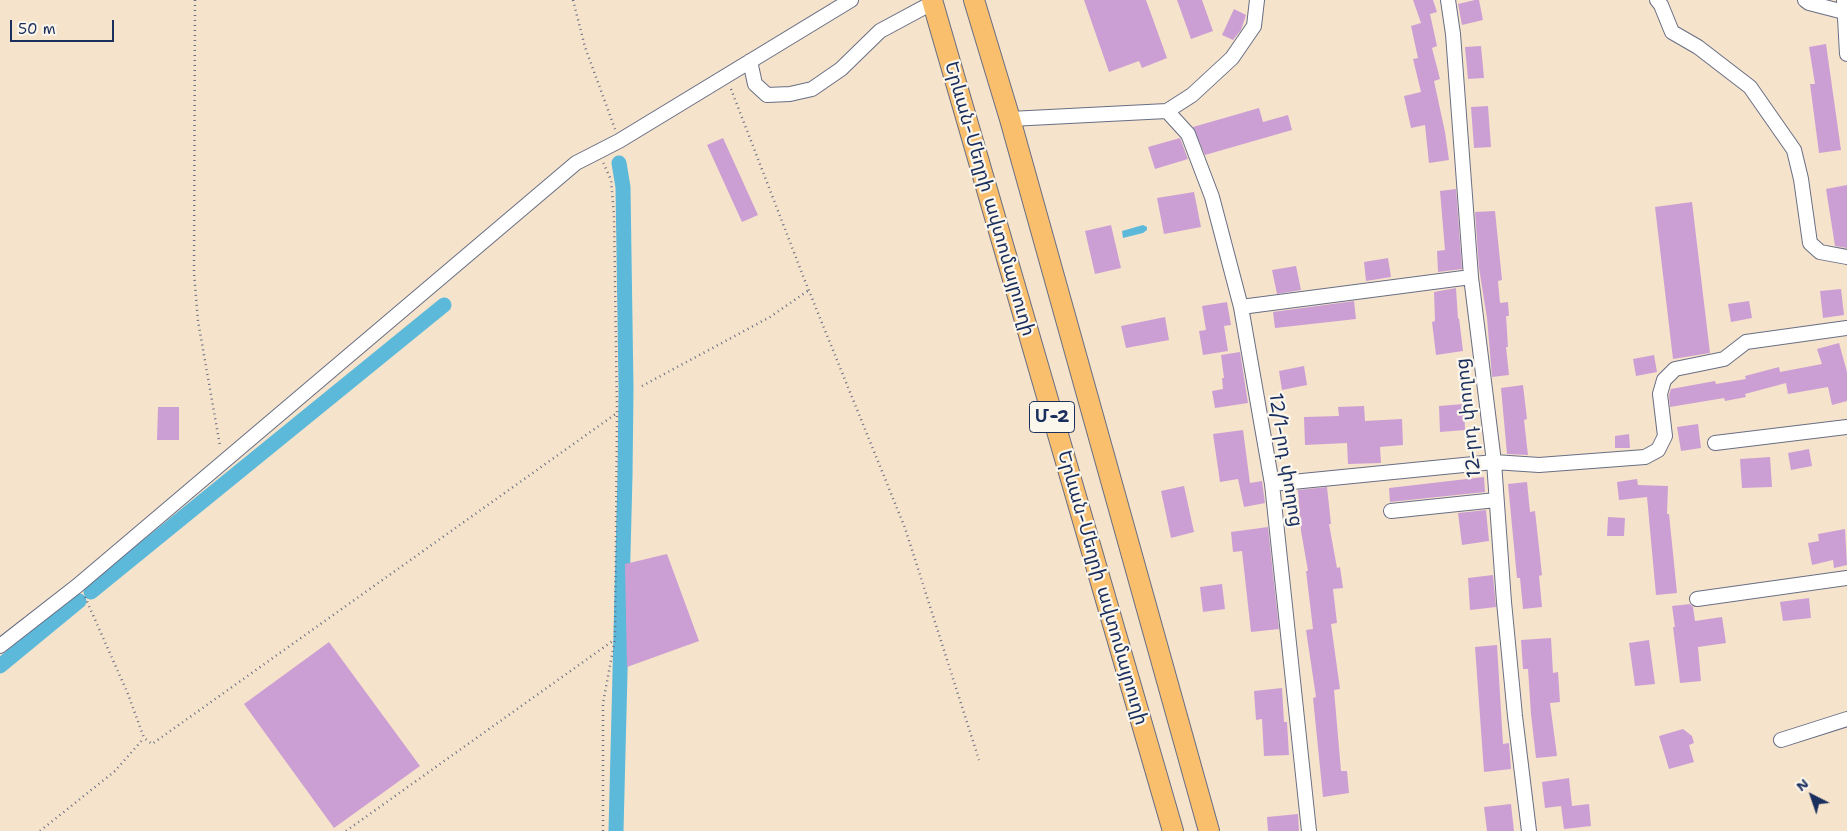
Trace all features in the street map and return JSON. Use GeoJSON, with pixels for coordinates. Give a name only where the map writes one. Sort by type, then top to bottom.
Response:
{"type":"FeatureCollection","features":[{"type":"Feature","properties":{"kind":"highway","name":"Երևան-Մեղրի ավտոմայրուղի"},"geometry":{"type":"LineString","coordinates":[[974,0],[1010,119],[1209,831]]}},
{"type":"Feature","properties":{"kind":"highway","name":"Երևան-Մեղրի ավտոմայրուղի"},"geometry":{"type":"LineString","coordinates":[[932,1],[1173,831]]}},
{"type":"Feature","properties":{"kind":"street"},"geometry":{"type":"LineString","coordinates":[[0,646],[77,586],[576,163],[619,141],[850,0]]}},
{"type":"Feature","properties":{"kind":"street"},"geometry":{"type":"LineString","coordinates":[[1010,119],[1167,111],[1192,95],[1232,58],[1254,26],[1257,0]]}},
{"type":"Feature","properties":{"kind":"street","name":"12-րդ փողոց"},"geometry":{"type":"LineString","coordinates":[[1448,0],[1453,34],[1471,277],[1494,462],[1515,716],[1529,831]]}},
{"type":"Feature","properties":{"kind":"street"},"geometry":{"type":"LineString","coordinates":[[1657,0],[1672,32],[1698,47],[1750,87],[1794,150],[1801,179],[1810,243],[1820,252],[1847,256]]}},
{"type":"Feature","properties":{"kind":"street"},"geometry":{"type":"LineString","coordinates":[[1805,0],[1809,3],[1845,7],[1847,54]]}},
{"type":"Feature","properties":{"kind":"street"},"geometry":{"type":"LineString","coordinates":[[750,61],[755,84],[767,95],[790,94],[812,89],[841,69],[880,31],[932,1]]}},
{"type":"Feature","properties":{"kind":"street","name":"12/1-րդ փողոց"},"geometry":{"type":"LineString","coordinates":[[1167,111],[1188,134],[1209,188],[1241,307],[1272,484],[1308,831]]}},
{"type":"Feature","properties":{"kind":"street"},"geometry":{"type":"LineString","coordinates":[[1241,307],[1471,277]]}},
{"type":"Feature","properties":{"kind":"street"},"geometry":{"type":"LineString","coordinates":[[1272,484],[1494,462],[1539,465],[1644,457],[1658,450],[1665,436],[1660,394],[1664,380],[1675,369],[1724,360],[1746,342],[1847,328]]}},
{"type":"Feature","properties":{"kind":"street"},"geometry":{"type":"LineString","coordinates":[[1715,443],[1847,427]]}},
{"type":"Feature","properties":{"kind":"street"},"geometry":{"type":"LineString","coordinates":[[1391,510],[1496,500]]}},
{"type":"Feature","properties":{"kind":"street"},"geometry":{"type":"LineString","coordinates":[[1697,599],[1847,578]]}},
{"type":"Feature","properties":{"kind":"street"},"geometry":{"type":"LineString","coordinates":[[1781,740],[1847,719]]}},
{"type":"Feature","properties":{"kind":"path"},"geometry":{"type":"LineString","coordinates":[[195,0],[194,273],[198,321],[213,411],[219,442],[226,460]]}},
{"type":"Feature","properties":{"kind":"path"},"geometry":{"type":"LineString","coordinates":[[573,0],[585,47],[619,141]]}},
{"type":"Feature","properties":{"kind":"path"},"geometry":{"type":"LineString","coordinates":[[726,76],[808,290],[906,528],[979,760]]}},
{"type":"Feature","properties":{"kind":"path"},"geometry":{"type":"LineString","coordinates":[[599,152],[611,180],[614,215],[617,413],[615,639],[602,703],[603,831]]}},
{"type":"Feature","properties":{"kind":"path"},"geometry":{"type":"LineString","coordinates":[[642,386],[770,317],[808,290]]}},
{"type":"Feature","properties":{"kind":"path"},"geometry":{"type":"LineString","coordinates":[[77,586],[88,601],[128,694],[144,738],[152,744],[617,413]]}},
{"type":"Feature","properties":{"kind":"path"},"geometry":{"type":"LineString","coordinates":[[346,831],[615,639]]}},
{"type":"Feature","properties":{"kind":"path"},"geometry":{"type":"LineString","coordinates":[[40,831],[115,770],[144,738]]}},
{"type":"Feature","properties":{"kind":"water"},"geometry":{"type":"Polygon","coordinates":[[[1143,225],[1147,227],[1147,230],[1143,233],[1123,238],[1122,231],[1143,225]]]}},
{"type":"Feature","properties":{"kind":"building"},"geometry":{"type":"Polygon","coordinates":[[[1084,0],[1146,0],[1167,58],[1142,68],[1139,61],[1109,72],[1084,0]]]}},
{"type":"Feature","properties":{"kind":"building"},"geometry":{"type":"Polygon","coordinates":[[[1177,0],[1202,0],[1213,31],[1191,39],[1177,0]]]}},
{"type":"Feature","properties":{"kind":"building"},"geometry":{"type":"Polygon","coordinates":[[[1413,0],[1433,0],[1437,12],[1430,14],[1437,46],[1432,48],[1440,79],[1434,81],[1449,160],[1429,163],[1425,125],[1411,128],[1404,96],[1421,92],[1413,59],[1418,58],[1411,26],[1421,23],[1413,0]]]}},
{"type":"Feature","properties":{"kind":"building"},"geometry":{"type":"Polygon","coordinates":[[[1479,0],[1483,20],[1462,25],[1458,4],[1479,0]]]}},
{"type":"Feature","properties":{"kind":"building"},"geometry":{"type":"Polygon","coordinates":[[[1234,9],[1246,15],[1241,30],[1233,40],[1222,35],[1234,9]]]}},
{"type":"Feature","properties":{"kind":"building"},"geometry":{"type":"Polygon","coordinates":[[[1826,44],[1841,150],[1819,153],[1810,84],[1815,84],[1809,47],[1826,44]]]}},
{"type":"Feature","properties":{"kind":"building"},"geometry":{"type":"Polygon","coordinates":[[[1481,46],[1484,78],[1468,79],[1465,47],[1481,46]]]}},
{"type":"Feature","properties":{"kind":"building"},"geometry":{"type":"Polygon","coordinates":[[[1488,106],[1491,147],[1474,148],[1471,107],[1488,106]]]}},
{"type":"Feature","properties":{"kind":"building"},"geometry":{"type":"Polygon","coordinates":[[[1259,108],[1263,122],[1288,115],[1292,130],[1205,155],[1193,127],[1259,108]]]}},
{"type":"Feature","properties":{"kind":"building"},"geometry":{"type":"Polygon","coordinates":[[[723,138],[758,215],[742,222],[707,145],[723,138]]]}},
{"type":"Feature","properties":{"kind":"building"},"geometry":{"type":"Polygon","coordinates":[[[1180,138],[1188,159],[1155,169],[1148,147],[1180,138]]]}},
{"type":"Feature","properties":{"kind":"building"},"geometry":{"type":"Polygon","coordinates":[[[1847,185],[1847,248],[1835,246],[1826,189],[1847,185]]]}},
{"type":"Feature","properties":{"kind":"building"},"geometry":{"type":"Polygon","coordinates":[[[1456,189],[1462,269],[1438,272],[1437,251],[1445,250],[1440,191],[1456,189]]]}},
{"type":"Feature","properties":{"kind":"building"},"geometry":{"type":"Polygon","coordinates":[[[1194,192],[1201,227],[1164,234],[1157,198],[1194,192]]]}},
{"type":"Feature","properties":{"kind":"building"},"geometry":{"type":"Polygon","coordinates":[[[1692,202],[1710,353],[1673,359],[1655,207],[1692,202]]]}},
{"type":"Feature","properties":{"kind":"building"},"geometry":{"type":"Polygon","coordinates":[[[1495,211],[1502,280],[1498,281],[1500,303],[1508,302],[1509,316],[1506,316],[1508,347],[1506,347],[1509,375],[1492,377],[1487,318],[1479,268],[1475,212],[1495,211]]]}},
{"type":"Feature","properties":{"kind":"building"},"geometry":{"type":"Polygon","coordinates":[[[1111,225],[1121,268],[1095,274],[1085,231],[1111,225]]]}},
{"type":"Feature","properties":{"kind":"building"},"geometry":{"type":"Polygon","coordinates":[[[1388,258],[1391,277],[1366,281],[1364,262],[1388,258]]]}},
{"type":"Feature","properties":{"kind":"building"},"geometry":{"type":"Polygon","coordinates":[[[1296,266],[1301,290],[1277,294],[1272,270],[1296,266]]]}},
{"type":"Feature","properties":{"kind":"building"},"geometry":{"type":"Polygon","coordinates":[[[1456,288],[1463,351],[1436,355],[1432,322],[1435,321],[1434,292],[1456,288]]]}},
{"type":"Feature","properties":{"kind":"building"},"geometry":{"type":"Polygon","coordinates":[[[1841,289],[1844,315],[1823,318],[1820,291],[1841,289]]]}},
{"type":"Feature","properties":{"kind":"building"},"geometry":{"type":"Polygon","coordinates":[[[1354,301],[1356,319],[1275,328],[1273,312],[1354,301]]]}},
{"type":"Feature","properties":{"kind":"building"},"geometry":{"type":"Polygon","coordinates":[[[1749,301],[1752,318],[1731,322],[1728,304],[1749,301]]]}},
{"type":"Feature","properties":{"kind":"building"},"geometry":{"type":"Polygon","coordinates":[[[1227,302],[1231,325],[1224,326],[1228,351],[1203,355],[1199,331],[1206,330],[1202,306],[1227,302]]]}},
{"type":"Feature","properties":{"kind":"building"},"geometry":{"type":"Polygon","coordinates":[[[1165,317],[1169,340],[1126,348],[1121,326],[1165,317]]]}},
{"type":"Feature","properties":{"kind":"building"},"geometry":{"type":"Polygon","coordinates":[[[1839,343],[1847,372],[1847,401],[1832,405],[1828,387],[1788,394],[1786,383],[1745,394],[1746,397],[1725,401],[1724,398],[1670,407],[1669,395],[1671,389],[1715,381],[1716,384],[1746,379],[1745,376],[1779,367],[1780,372],[1822,364],[1817,349],[1839,343]]]}},
{"type":"Feature","properties":{"kind":"building"},"geometry":{"type":"Polygon","coordinates":[[[1240,352],[1248,403],[1215,408],[1212,391],[1223,389],[1222,378],[1224,378],[1221,355],[1240,352]]]}},
{"type":"Feature","properties":{"kind":"building"},"geometry":{"type":"Polygon","coordinates":[[[1654,355],[1657,372],[1636,376],[1633,359],[1654,355]]]}},
{"type":"Feature","properties":{"kind":"building"},"geometry":{"type":"Polygon","coordinates":[[[1304,366],[1307,385],[1282,390],[1279,371],[1304,366]]]}},
{"type":"Feature","properties":{"kind":"building"},"geometry":{"type":"Polygon","coordinates":[[[1523,385],[1527,419],[1524,420],[1528,455],[1507,454],[1501,388],[1523,385]]]}},
{"type":"Feature","properties":{"kind":"building"},"geometry":{"type":"Polygon","coordinates":[[[1464,404],[1465,430],[1440,432],[1439,406],[1464,404]]]}},
{"type":"Feature","properties":{"kind":"building"},"geometry":{"type":"Polygon","coordinates":[[[1364,406],[1365,421],[1402,419],[1403,445],[1380,447],[1381,463],[1348,464],[1347,443],[1305,445],[1304,417],[1339,416],[1338,407],[1364,406]]]}},
{"type":"Feature","properties":{"kind":"building"},"geometry":{"type":"Polygon","coordinates":[[[158,407],[179,407],[179,440],[157,440],[158,407]]]}},
{"type":"Feature","properties":{"kind":"building"},"geometry":{"type":"Polygon","coordinates":[[[1698,424],[1701,448],[1681,451],[1677,427],[1698,424]]]}},
{"type":"Feature","properties":{"kind":"building"},"geometry":{"type":"Polygon","coordinates":[[[1243,430],[1250,483],[1262,481],[1265,503],[1244,507],[1238,479],[1220,482],[1213,434],[1243,430]]]}},
{"type":"Feature","properties":{"kind":"building"},"geometry":{"type":"Polygon","coordinates":[[[1629,434],[1630,448],[1615,448],[1615,436],[1629,434]]]}},
{"type":"Feature","properties":{"kind":"building"},"geometry":{"type":"Polygon","coordinates":[[[1809,449],[1812,466],[1791,470],[1788,453],[1809,449]]]}},
{"type":"Feature","properties":{"kind":"building"},"geometry":{"type":"Polygon","coordinates":[[[1770,457],[1772,487],[1742,488],[1740,459],[1770,457]]]}},
{"type":"Feature","properties":{"kind":"building"},"geometry":{"type":"Polygon","coordinates":[[[1484,477],[1485,492],[1390,502],[1389,488],[1484,477]]]}},
{"type":"Feature","properties":{"kind":"building"},"geometry":{"type":"Polygon","coordinates":[[[1637,479],[1638,485],[1668,486],[1667,514],[1669,514],[1677,593],[1656,595],[1647,497],[1619,500],[1617,482],[1637,479]]]}},
{"type":"Feature","properties":{"kind":"building"},"geometry":{"type":"Polygon","coordinates":[[[1527,482],[1530,512],[1535,511],[1542,575],[1539,576],[1542,607],[1523,609],[1520,578],[1517,578],[1508,484],[1527,482]]]}},
{"type":"Feature","properties":{"kind":"building"},"geometry":{"type":"Polygon","coordinates":[[[1184,486],[1194,532],[1171,538],[1161,491],[1184,486]]]}},
{"type":"Feature","properties":{"kind":"building"},"geometry":{"type":"Polygon","coordinates":[[[1327,487],[1331,524],[1329,524],[1337,568],[1340,567],[1343,588],[1333,589],[1337,623],[1331,624],[1340,689],[1334,690],[1341,771],[1347,771],[1349,793],[1323,797],[1313,698],[1316,697],[1306,630],[1313,629],[1298,490],[1327,487]]]}},
{"type":"Feature","properties":{"kind":"building"},"geometry":{"type":"Polygon","coordinates":[[[1486,510],[1489,541],[1462,545],[1458,513],[1486,510]]]}},
{"type":"Feature","properties":{"kind":"building"},"geometry":{"type":"Polygon","coordinates":[[[1608,517],[1625,518],[1624,536],[1607,536],[1608,517]]]}},
{"type":"Feature","properties":{"kind":"building"},"geometry":{"type":"Polygon","coordinates":[[[1268,527],[1279,629],[1251,632],[1242,551],[1233,552],[1231,532],[1268,527]]]}},
{"type":"Feature","properties":{"kind":"building"},"geometry":{"type":"Polygon","coordinates":[[[1845,529],[1847,565],[1834,568],[1833,560],[1812,565],[1808,543],[1819,541],[1818,534],[1845,529]]]}},
{"type":"Feature","properties":{"kind":"building"},"geometry":{"type":"Polygon","coordinates":[[[667,554],[699,641],[627,667],[625,564],[667,554]]]}},
{"type":"Feature","properties":{"kind":"building"},"geometry":{"type":"Polygon","coordinates":[[[1493,575],[1496,607],[1470,610],[1468,578],[1493,575]]]}},
{"type":"Feature","properties":{"kind":"building"},"geometry":{"type":"Polygon","coordinates":[[[1222,584],[1225,609],[1203,612],[1200,587],[1222,584]]]}},
{"type":"Feature","properties":{"kind":"building"},"geometry":{"type":"Polygon","coordinates":[[[1809,598],[1811,618],[1783,621],[1780,602],[1809,598]]]}},
{"type":"Feature","properties":{"kind":"building"},"geometry":{"type":"Polygon","coordinates":[[[1690,604],[1693,607],[1695,621],[1722,617],[1726,643],[1698,647],[1701,681],[1680,683],[1672,606],[1690,604]]]}},
{"type":"Feature","properties":{"kind":"building"},"geometry":{"type":"Polygon","coordinates":[[[1551,638],[1553,673],[1558,672],[1560,702],[1550,703],[1557,756],[1536,758],[1528,669],[1523,669],[1521,640],[1551,638]]]}},
{"type":"Feature","properties":{"kind":"building"},"geometry":{"type":"Polygon","coordinates":[[[1649,640],[1655,684],[1635,686],[1629,643],[1649,640]]]}},
{"type":"Feature","properties":{"kind":"building"},"geometry":{"type":"Polygon","coordinates":[[[329,642],[420,766],[334,828],[244,704],[329,642]]]}},
{"type":"Feature","properties":{"kind":"building"},"geometry":{"type":"Polygon","coordinates":[[[1497,645],[1503,744],[1509,743],[1511,769],[1484,772],[1475,647],[1497,645]]]}},
{"type":"Feature","properties":{"kind":"building"},"geometry":{"type":"Polygon","coordinates":[[[1282,688],[1284,722],[1287,722],[1289,755],[1264,756],[1262,719],[1256,720],[1254,691],[1282,688]]]}},
{"type":"Feature","properties":{"kind":"building"},"geometry":{"type":"Polygon","coordinates":[[[1683,729],[1692,736],[1694,743],[1689,745],[1694,762],[1669,769],[1659,736],[1683,729]]]}},
{"type":"Feature","properties":{"kind":"building"},"geometry":{"type":"Polygon","coordinates":[[[1569,778],[1572,806],[1589,804],[1591,826],[1564,829],[1561,806],[1545,808],[1542,782],[1569,778]]]}},
{"type":"Feature","properties":{"kind":"building"},"geometry":{"type":"Polygon","coordinates":[[[1511,804],[1514,831],[1487,831],[1484,807],[1511,804]]]}},
{"type":"Feature","properties":{"kind":"building"},"geometry":{"type":"Polygon","coordinates":[[[1298,814],[1299,831],[1268,831],[1267,817],[1298,814]]]}},
{"type":"Feature","properties":{"kind":"waterway"},"geometry":{"type":"LineString","coordinates":[[616,831],[626,389],[623,187],[619,163]]}},
{"type":"Feature","properties":{"kind":"waterway"},"geometry":{"type":"LineString","coordinates":[[91,592],[444,305]]}},
{"type":"Feature","properties":{"kind":"waterway"},"geometry":{"type":"LineString","coordinates":[[0,666],[79,601]]}}]}
